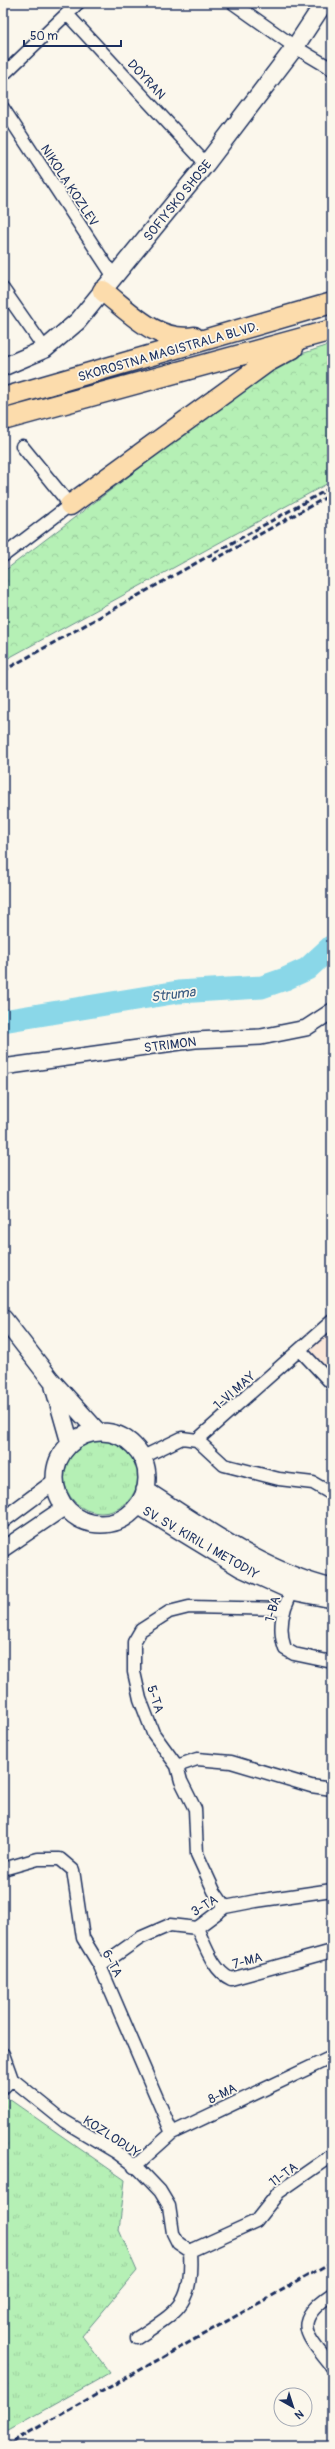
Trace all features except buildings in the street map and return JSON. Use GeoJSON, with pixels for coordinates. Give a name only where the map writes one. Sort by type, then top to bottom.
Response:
{"type":"FeatureCollection","features":[{"type":"Feature","properties":{"kind":"highway"},"geometry":{"type":"LineString","coordinates":[[109,284],[151,328],[167,336],[184,338],[241,330]]}},
{"type":"Feature","properties":{"kind":"highway","name":"SKOROSTNA MAGISTRALA BLVD."},"geometry":{"type":"LineString","coordinates":[[3,398],[332,303]]}},
{"type":"Feature","properties":{"kind":"highway"},"geometry":{"type":"LineString","coordinates":[[70,505],[268,362],[327,331]]}},
{"type":"Feature","properties":{"kind":"highway","name":"SKOROSTNA MAGISTRALA BLVD."},"geometry":{"type":"LineString","coordinates":[[3,420],[327,331]]}},
{"type":"Feature","properties":{"kind":"highway"},"geometry":{"type":"LineString","coordinates":[[3,432],[64,402]]}},
{"type":"Feature","properties":{"kind":"main road","name":"SOFIYSKO SHOSE"},"geometry":{"type":"LineString","coordinates":[[3,368],[45,349],[69,331],[206,164],[295,47],[322,4]]}},
{"type":"Feature","properties":{"kind":"main road"},"geometry":{"type":"LineString","coordinates":[[3,1318],[51,1380],[98,1432]]}},
{"type":"Feature","properties":{"kind":"main road"},"geometry":{"type":"LineString","coordinates":[[51,1380],[70,1443]]}},
{"type":"Feature","properties":{"kind":"main road"},"geometry":{"type":"LineString","coordinates":[[98,1432],[113,1433],[127,1440],[143,1457],[147,1473],[145,1490],[138,1505],[122,1519],[102,1524],[85,1522],[65,1507],[60,1499],[54,1482],[59,1457],[70,1443],[88,1433],[98,1432]]}},
{"type":"Feature","properties":{"kind":"main road","name":"SV. SV. KIRIL I METODIY"},"geometry":{"type":"LineString","coordinates":[[145,1490],[225,1540],[269,1564],[296,1584],[332,1588]]}},
{"type":"Feature","properties":{"kind":"main road","name":"SV. SV. KIRIL I METODIY"},"geometry":{"type":"LineString","coordinates":[[138,1505],[240,1568],[296,1584],[332,1599]]}},
{"type":"Feature","properties":{"kind":"street"},"geometry":{"type":"LineString","coordinates":[[3,75],[78,3]]}},
{"type":"Feature","properties":{"kind":"street"},"geometry":{"type":"LineString","coordinates":[[233,3],[295,47],[332,69]]}},
{"type":"Feature","properties":{"kind":"street","name":"DOYRAN"},"geometry":{"type":"LineString","coordinates":[[67,14],[206,164]]}},
{"type":"Feature","properties":{"kind":"street","name":"NIKOLA KOZLEV"},"geometry":{"type":"LineString","coordinates":[[3,108],[109,284]]}},
{"type":"Feature","properties":{"kind":"street"},"geometry":{"type":"LineString","coordinates":[[3,289],[45,349]]}},
{"type":"Feature","properties":{"kind":"street"},"geometry":{"type":"LineString","coordinates":[[3,556],[70,505],[22,446]]}},
{"type":"Feature","properties":{"kind":"street","name":"STRIMON"},"geometry":{"type":"LineString","coordinates":[[3,1067],[195,1040],[261,1037],[306,1028],[332,1011]]}},
{"type":"Feature","properties":{"kind":"street","name":"1-VI MAY"},"geometry":{"type":"LineString","coordinates":[[197,1440],[301,1351],[332,1322]]}},
{"type":"Feature","properties":{"kind":"street"},"geometry":{"type":"LineString","coordinates":[[301,1351],[332,1384]]}},
{"type":"Feature","properties":{"kind":"street"},"geometry":{"type":"LineString","coordinates":[[143,1457],[182,1438],[197,1440],[224,1465],[279,1479],[313,1483],[332,1494]]}},
{"type":"Feature","properties":{"kind":"street"},"geometry":{"type":"LineString","coordinates":[[3,1520],[54,1482]]}},
{"type":"Feature","properties":{"kind":"street"},"geometry":{"type":"LineString","coordinates":[[3,1549],[65,1507]]}},
{"type":"Feature","properties":{"kind":"street","name":"1-ВА"},"geometry":{"type":"LineString","coordinates":[[296,1584],[284,1609],[280,1633],[285,1649],[294,1654],[332,1662]]}},
{"type":"Feature","properties":{"kind":"street","name":"5-ТА"},"geometry":{"type":"LineString","coordinates":[[225,1907],[214,1891],[198,1854],[195,1809],[181,1781],[177,1766],[153,1733],[140,1699],[132,1655],[134,1642],[141,1630],[169,1612],[189,1607],[284,1609]]}},
{"type":"Feature","properties":{"kind":"street"},"geometry":{"type":"LineString","coordinates":[[177,1766],[197,1759],[231,1762],[310,1786],[332,1789]]}},
{"type":"Feature","properties":{"kind":"street","name":"6-ТА"},"geometry":{"type":"LineString","coordinates":[[3,1869],[38,1859],[60,1859],[72,1870],[78,1897],[83,1938],[100,1966],[172,2133]]}},
{"type":"Feature","properties":{"kind":"street","name":"3-ТА"},"geometry":{"type":"LineString","coordinates":[[100,1966],[140,1938],[170,1925],[197,1928],[225,1907],[256,1900],[332,1890]]}},
{"type":"Feature","properties":{"kind":"street","name":"7-МА"},"geometry":{"type":"LineString","coordinates":[[197,1928],[218,1969],[223,1976],[231,1979],[332,1951]]}},
{"type":"Feature","properties":{"kind":"street"},"geometry":{"type":"LineString","coordinates":[[3,2054],[12,2079],[3,2088]]}},
{"type":"Feature","properties":{"kind":"street","name":"8-МА"},"geometry":{"type":"LineString","coordinates":[[134,2167],[172,2133],[332,2057]]}},
{"type":"Feature","properties":{"kind":"street","name":"KOZLODUY"},"geometry":{"type":"LineString","coordinates":[[12,2079],[64,2122],[116,2152],[140,2170],[160,2191],[169,2206],[173,2233],[178,2243],[190,2251]]}},
{"type":"Feature","properties":{"kind":"street","name":"11-ТА"},"geometry":{"type":"LineString","coordinates":[[190,2251],[256,2221],[279,2192],[332,2155]]}},
{"type":"Feature","properties":{"kind":"street"},"geometry":{"type":"LineString","coordinates":[[137,2338],[176,2312],[186,2297],[191,2269],[190,2251]]}},
{"type":"Feature","properties":{"kind":"street"},"geometry":{"type":"LineString","coordinates":[[332,2294],[309,2315],[306,2326],[307,2334],[332,2367]]}},
{"type":"Feature","properties":{"kind":"shaded area"},"geometry":{"type":"Polygon","coordinates":[[[332,1326],[332,1376],[306,1350],[332,1326]]]}},
{"type":"Feature","properties":{"kind":"green space"},"geometry":{"type":"Polygon","coordinates":[[[332,344],[332,481],[3,661],[3,572],[263,374],[292,357],[332,344]]]}},
{"type":"Feature","properties":{"kind":"green space"},"geometry":{"type":"Polygon","coordinates":[[[101,1439],[122,1445],[132,1455],[138,1476],[132,1497],[122,1507],[101,1513],[80,1507],[70,1497],[64,1476],[70,1455],[80,1445],[101,1439]]]}},
{"type":"Feature","properties":{"kind":"green space"},"geometry":{"type":"Polygon","coordinates":[[[6,2097],[125,2180],[119,2230],[137,2271],[82,2336],[110,2373],[3,2433],[3,2101],[6,2097]]]}},
{"type":"Feature","properties":{"kind":"waterway","name":"Struma"},"geometry":{"type":"LineString","coordinates":[[3,1021],[178,992],[262,987],[307,969],[332,946]]}},
{"type":"Feature","properties":{"kind":"railway"},"geometry":{"type":"LineString","coordinates":[[3,671],[332,487]]}},
{"type":"Feature","properties":{"kind":"railway"},"geometry":{"type":"LineString","coordinates":[[212,561],[332,494]]}},
{"type":"Feature","properties":{"kind":"railway"},"geometry":{"type":"LineString","coordinates":[[5,2446],[332,2262]]}}]}
